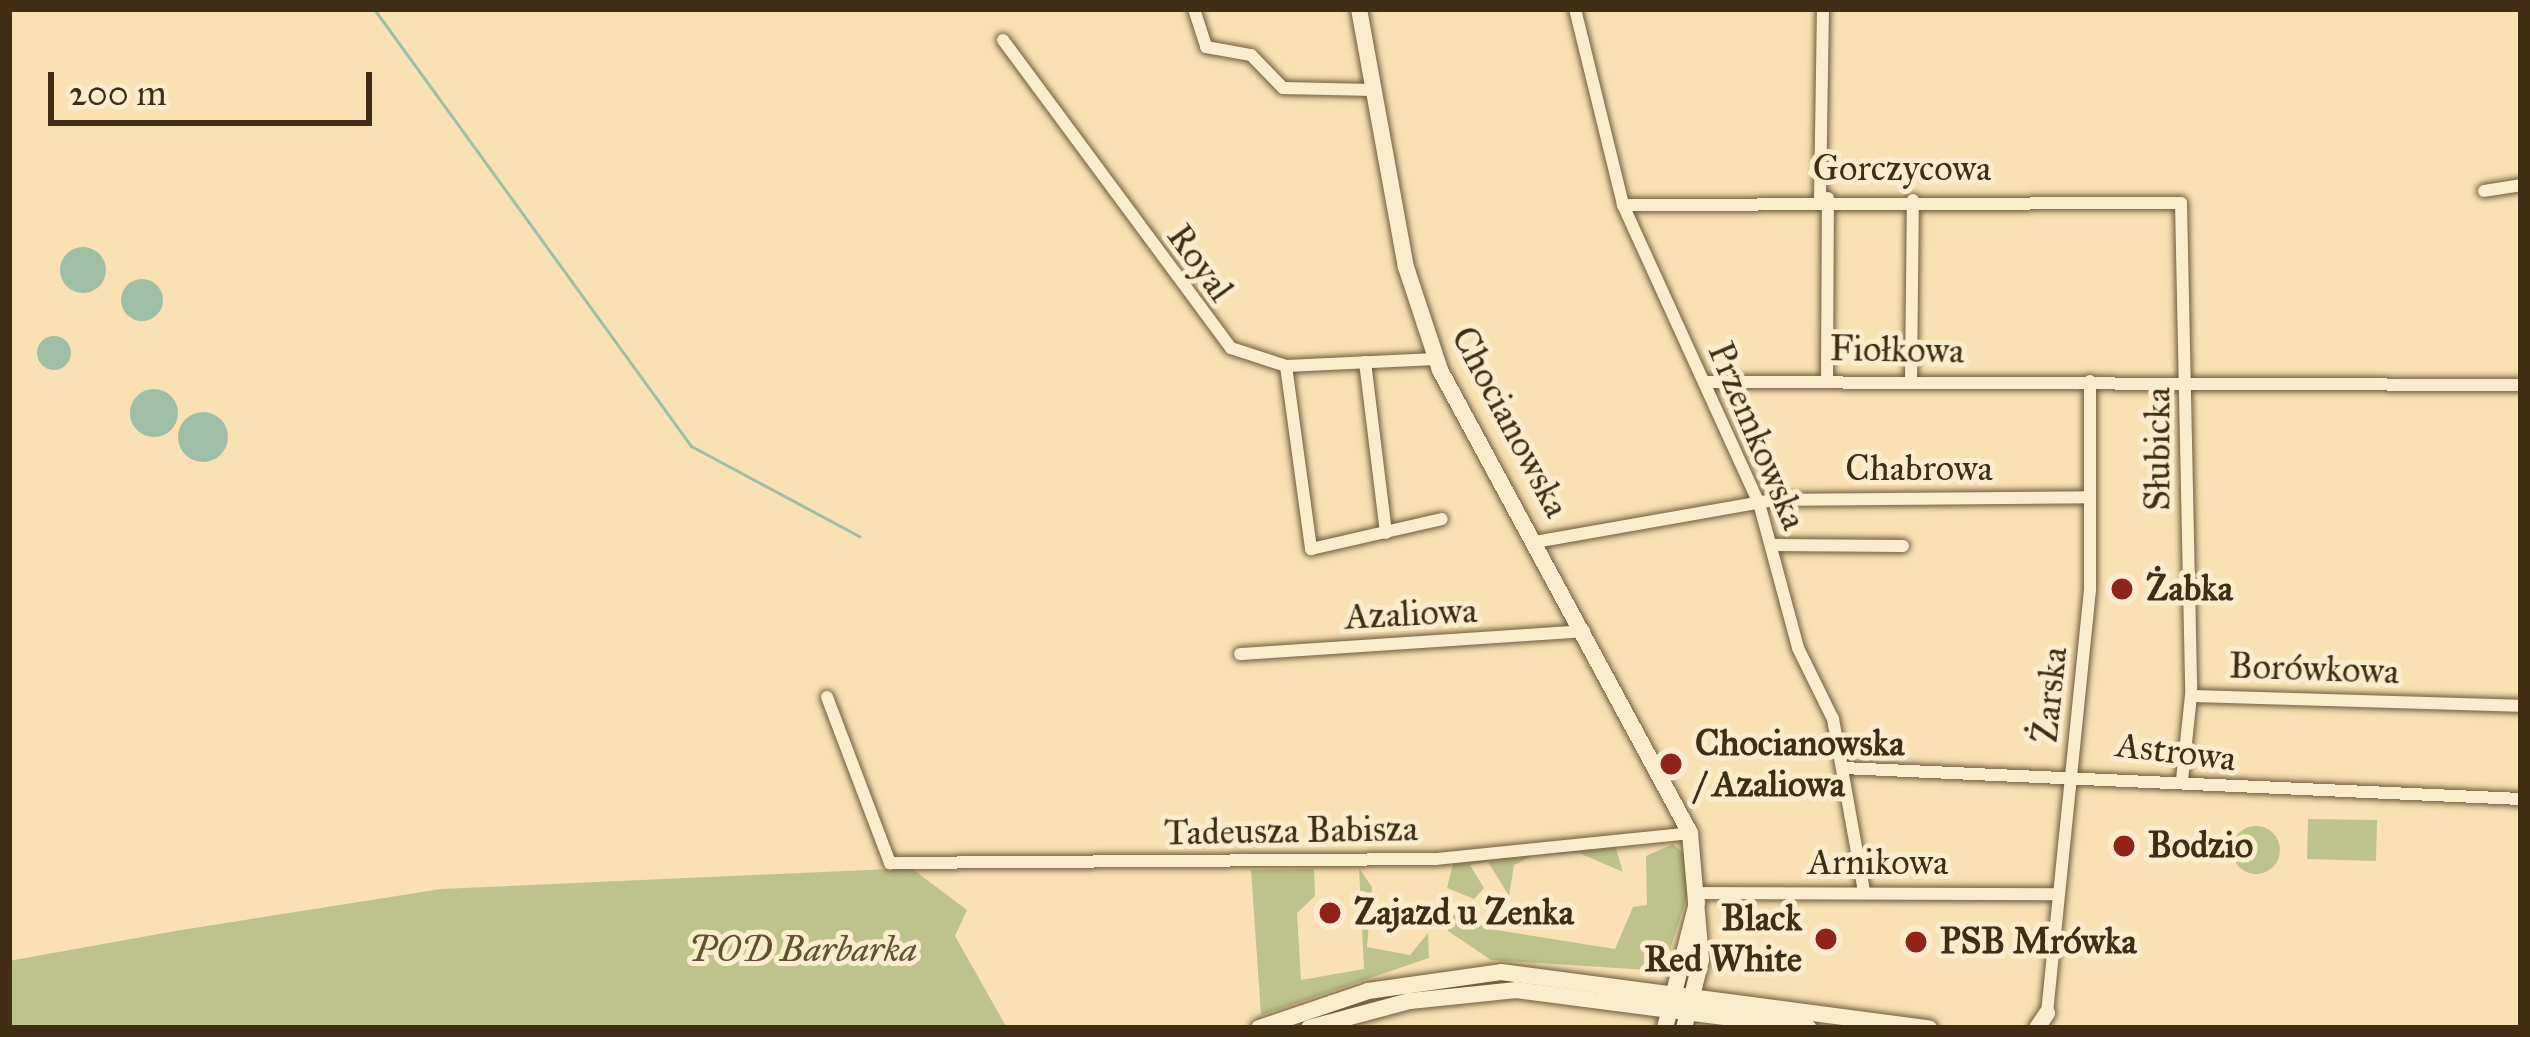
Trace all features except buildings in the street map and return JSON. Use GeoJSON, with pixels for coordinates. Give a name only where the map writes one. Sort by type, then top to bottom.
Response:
{"type":"FeatureCollection","features":[{"type":"Feature","properties":{"kind":"street"},"geometry":{"type":"LineString","coordinates":[[1194,9],[1206,47],[1251,55],[1283,88],[1373,90]]}},
{"type":"Feature","properties":{"kind":"street","name":"Chocianowska"},"geometry":{"type":"LineString","coordinates":[[1359,9],[1373,90],[1436,359],[1690,833]]}},
{"type":"Feature","properties":{"kind":"street","name":"Przemkowska"},"geometry":{"type":"LineString","coordinates":[[1575,9],[1624,205],[1759,503],[1843,768],[1864,891]]}},
{"type":"Feature","properties":{"kind":"street"},"geometry":{"type":"LineString","coordinates":[[1823,9],[1827,379]]}},
{"type":"Feature","properties":{"kind":"street","name":"Royal"},"geometry":{"type":"LineString","coordinates":[[1004,40],[1208,327],[1246,356],[1286,366],[1436,359]]}},
{"type":"Feature","properties":{"kind":"street"},"geometry":{"type":"LineString","coordinates":[[2484,190],[2521,185]]}},
{"type":"Feature","properties":{"kind":"street"},"geometry":{"type":"LineString","coordinates":[[2502,190],[2521,196]]}},
{"type":"Feature","properties":{"kind":"street","name":"Gorczycowa"},"geometry":{"type":"LineString","coordinates":[[1624,205],[1824,198],[2180,203]]}},
{"type":"Feature","properties":{"kind":"street"},"geometry":{"type":"LineString","coordinates":[[1911,381],[1913,200]]}},
{"type":"Feature","properties":{"kind":"street","name":"Słubicka"},"geometry":{"type":"LineString","coordinates":[[2180,203],[2188,382],[2191,696]]}},
{"type":"Feature","properties":{"kind":"street"},"geometry":{"type":"LineString","coordinates":[[1365,362],[1386,533]]}},
{"type":"Feature","properties":{"kind":"street"},"geometry":{"type":"LineString","coordinates":[[1286,366],[1306,542],[1318,552],[1442,519]]}},
{"type":"Feature","properties":{"kind":"street","name":"Fiołkowa"},"geometry":{"type":"LineString","coordinates":[[1704,382],[1827,379],[2521,386]]}},
{"type":"Feature","properties":{"kind":"street","name":"Żarska"},"geometry":{"type":"LineString","coordinates":[[2044,1023],[2072,772],[2090,497],[2090,381]]}},
{"type":"Feature","properties":{"kind":"street","name":"Chabrowa"},"geometry":{"type":"LineString","coordinates":[[1535,542],[1759,503],[2090,497]]}},
{"type":"Feature","properties":{"kind":"street"},"geometry":{"type":"LineString","coordinates":[[1772,545],[1903,546]]}},
{"type":"Feature","properties":{"kind":"street","name":"Azaliowa"},"geometry":{"type":"LineString","coordinates":[[1240,655],[1584,631]]}},
{"type":"Feature","properties":{"kind":"street","name":"Borówkowa"},"geometry":{"type":"LineString","coordinates":[[2182,780],[2191,696],[2521,706]]}},
{"type":"Feature","properties":{"kind":"street","name":"Tadeusza Babisza"},"geometry":{"type":"LineString","coordinates":[[827,697],[890,862],[1436,859],[1690,833]]}},
{"type":"Feature","properties":{"kind":"street","name":"Astrowa"},"geometry":{"type":"LineString","coordinates":[[1843,768],[2072,772],[2182,780],[2204,790],[2521,796]]}},
{"type":"Feature","properties":{"kind":"street"},"geometry":{"type":"LineString","coordinates":[[1684,1028],[1702,960],[1690,833]]}},
{"type":"Feature","properties":{"kind":"street","name":"Arnikowa"},"geometry":{"type":"LineString","coordinates":[[1698,897],[1864,891],[2058,894]]}},
{"type":"Feature","properties":{"kind":"street"},"geometry":{"type":"LineString","coordinates":[[1663,1028],[1698,897]]}},
{"type":"Feature","properties":{"kind":"street"},"geometry":{"type":"LineString","coordinates":[[1636,982],[1680,953]]}},
{"type":"Feature","properties":{"kind":"street"},"geometry":{"type":"LineString","coordinates":[[1702,960],[1728,1006]]}},
{"type":"Feature","properties":{"kind":"street"},"geometry":{"type":"LineString","coordinates":[[1259,1028],[1439,978],[1636,982],[1671,997]]}},
{"type":"Feature","properties":{"kind":"street"},"geometry":{"type":"LineString","coordinates":[[1310,1028],[1475,992],[1642,1001],[1692,999],[1809,1028]]}},
{"type":"Feature","properties":{"kind":"street"},"geometry":{"type":"LineString","coordinates":[[1642,1001],[1663,1028]]}},
{"type":"Feature","properties":{"kind":"street"},"geometry":{"type":"LineString","coordinates":[[1701,1028],[1728,1006],[1929,1028]]}},
{"type":"Feature","properties":{"kind":"green space"},"geometry":{"type":"Polygon","coordinates":[[[2308,819],[2377,820],[2376,861],[2307,859],[2308,819]]]}},
{"type":"Feature","properties":{"kind":"green space"},"geometry":{"type":"Polygon","coordinates":[[[2256,826],[2273,833],[2280,850],[2273,867],[2256,874],[2239,867],[2232,850],[2239,833],[2256,826]]]}},
{"type":"Feature","properties":{"kind":"green space"},"geometry":{"type":"Polygon","coordinates":[[[1673,844],[1689,858],[1688,893],[1670,950],[1647,970],[1491,960],[1448,931],[1449,916],[1477,913],[1484,928],[1615,949],[1633,907],[1647,905],[1646,856],[1673,844]]]}},
{"type":"Feature","properties":{"kind":"green space"},"geometry":{"type":"Polygon","coordinates":[[[1615,845],[1623,872],[1579,853],[1534,855],[1514,865],[1509,896],[1488,862],[1470,865],[1484,888],[1474,899],[1447,888],[1453,864],[1615,845]]]}},
{"type":"Feature","properties":{"kind":"green space","name":"POD Barbarka"},"geometry":{"type":"Polygon","coordinates":[[[911,868],[967,910],[955,936],[1007,1028],[9,1028],[9,961],[175,931],[441,889],[911,868]]]}},
{"type":"Feature","properties":{"kind":"green space"},"geometry":{"type":"Polygon","coordinates":[[[1359,868],[1372,887],[1367,947],[1410,955],[1428,933],[1429,958],[1261,1015],[1251,870],[1314,869],[1315,896],[1297,913],[1301,980],[1364,969],[1359,868]]]}},
{"type":"Feature","properties":{"kind":"shaded area"},"geometry":{"type":"Polygon","coordinates":[[[83,247],[99,254],[106,270],[99,286],[83,293],[67,286],[60,270],[67,254],[83,247]]]}},
{"type":"Feature","properties":{"kind":"shaded area"},"geometry":{"type":"Polygon","coordinates":[[[142,279],[157,285],[163,300],[157,315],[142,321],[127,315],[121,300],[127,285],[142,279]]]}},
{"type":"Feature","properties":{"kind":"shaded area"},"geometry":{"type":"Polygon","coordinates":[[[54,336],[66,341],[71,353],[66,365],[54,370],[42,365],[37,353],[42,341],[54,336]]]}},
{"type":"Feature","properties":{"kind":"shaded area"},"geometry":{"type":"Polygon","coordinates":[[[154,389],[171,396],[178,413],[171,430],[154,437],[137,430],[130,413],[137,396],[154,389]]]}},
{"type":"Feature","properties":{"kind":"shaded area"},"geometry":{"type":"Polygon","coordinates":[[[203,412],[220,420],[228,437],[220,454],[203,462],[186,454],[178,437],[186,420],[203,412]]]}},
{"type":"Feature","properties":{"kind":"waterway"},"geometry":{"type":"LineString","coordinates":[[374,9],[691,446],[859,536]]}},
{"type":"Feature","properties":{"kind":"place","name":"Żabka"},"geometry":{"type":"Point","coordinates":[2122,589]}},
{"type":"Feature","properties":{"kind":"place","name":"Chocianowska / Azaliowa"},"geometry":{"type":"Point","coordinates":[1671,764]}},
{"type":"Feature","properties":{"kind":"place","name":"Bodzio"},"geometry":{"type":"Point","coordinates":[2124,846]}},
{"type":"Feature","properties":{"kind":"place","name":"Zajazd u Zenka"},"geometry":{"type":"Point","coordinates":[1330,913]}},
{"type":"Feature","properties":{"kind":"place","name":"Black Red White"},"geometry":{"type":"Point","coordinates":[1826,939]}},
{"type":"Feature","properties":{"kind":"place","name":"PSB Mrówka"},"geometry":{"type":"Point","coordinates":[1916,942]}}]}
